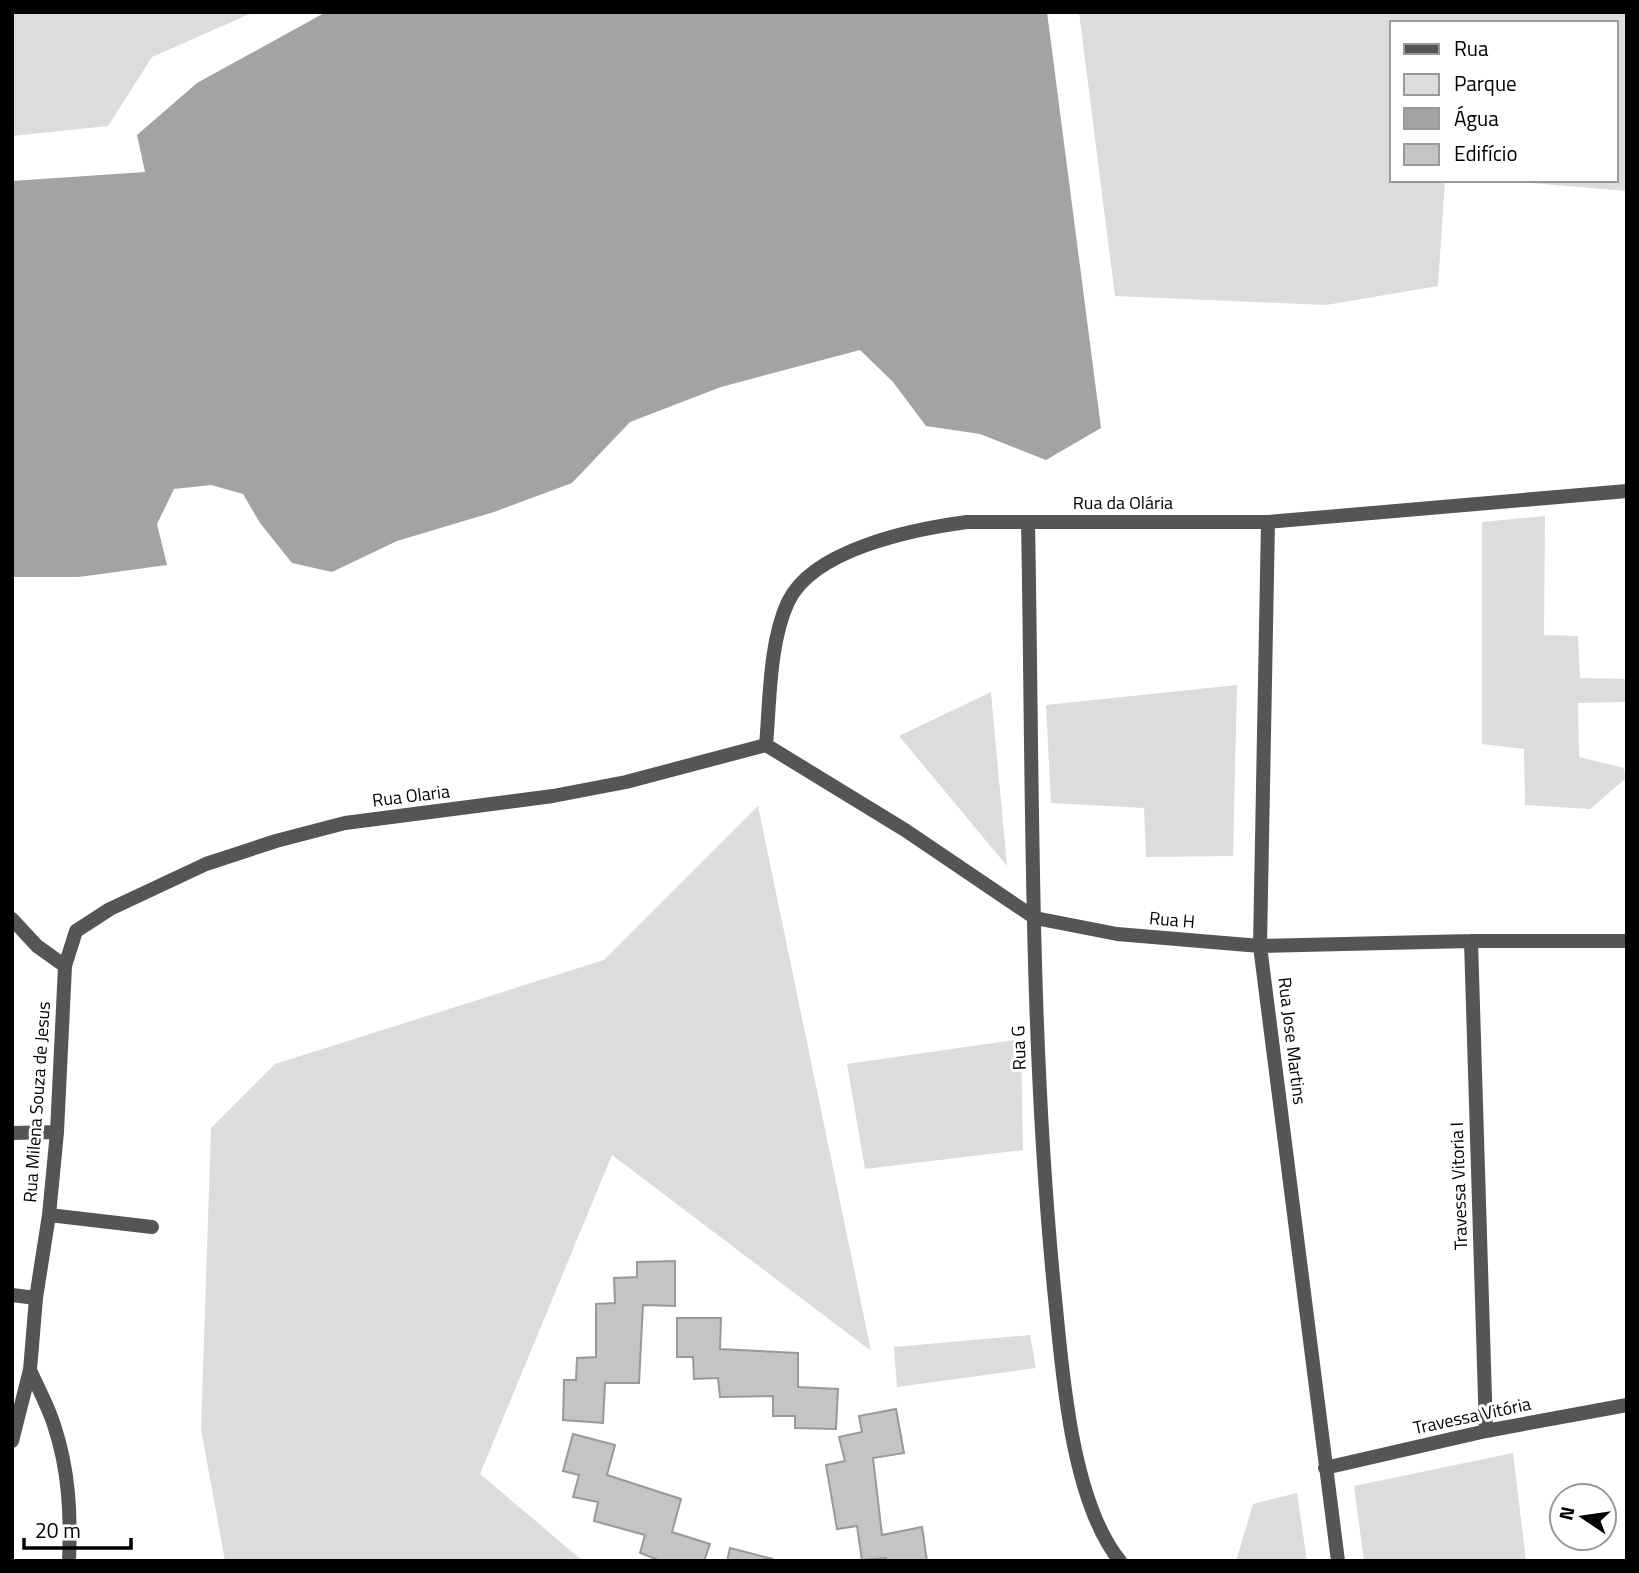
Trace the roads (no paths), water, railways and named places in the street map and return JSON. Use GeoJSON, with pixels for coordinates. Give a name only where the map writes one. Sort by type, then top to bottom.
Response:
{"type":"FeatureCollection","features":[{"type":"Feature","properties":{"kind":"street","name":"Rua da Olária"},"geometry":{"type":"LineString","coordinates":[[766,745],[773,663],[779,631],[787,604],[804,578],[842,555],[925,527],[1028,522],[1268,522],[1627,491]]}},
{"type":"Feature","properties":{"kind":"street","name":"Rua G"},"geometry":{"type":"LineString","coordinates":[[1028,522],[1037,1033],[1046,1210],[1062,1370],[1072,1431],[1098,1526],[1120,1561]]}},
{"type":"Feature","properties":{"kind":"street","name":"Rua Jose Martins"},"geometry":{"type":"LineString","coordinates":[[1268,522],[1261,946],[1338,1561]]}},
{"type":"Feature","properties":{"kind":"street","name":"Rua H"},"geometry":{"type":"LineString","coordinates":[[766,745],[905,830],[1035,918],[1117,934],[1261,946],[1471,941],[1627,941]]}},
{"type":"Feature","properties":{"kind":"street","name":"Rua Olaria"},"geometry":{"type":"LineString","coordinates":[[76,931],[110,909],[206,864],[276,841],[345,823],[553,796],[626,782],[766,745]]}},
{"type":"Feature","properties":{"kind":"street"},"geometry":{"type":"LineString","coordinates":[[12,919],[37,946],[65,966]]}},
{"type":"Feature","properties":{"kind":"street","name":"Rua Milena Souza de Jesus"},"geometry":{"type":"LineString","coordinates":[[12,1441],[30,1370],[36,1298],[49,1215],[57,1132],[65,966],[76,931]]}},
{"type":"Feature","properties":{"kind":"street","name":"Travessa Vitoria I"},"geometry":{"type":"LineString","coordinates":[[1471,941],[1486,1431]]}},
{"type":"Feature","properties":{"kind":"street"},"geometry":{"type":"LineString","coordinates":[[12,1133],[57,1132]]}},
{"type":"Feature","properties":{"kind":"street"},"geometry":{"type":"LineString","coordinates":[[49,1215],[152,1227]]}},
{"type":"Feature","properties":{"kind":"street"},"geometry":{"type":"LineString","coordinates":[[12,1295],[36,1298]]}},
{"type":"Feature","properties":{"kind":"street"},"geometry":{"type":"LineString","coordinates":[[30,1370],[54,1424],[68,1481],[71,1516],[69,1561]]}},
{"type":"Feature","properties":{"kind":"street","name":"Travessa Vitória"},"geometry":{"type":"LineString","coordinates":[[1325,1468],[1486,1431],[1627,1405]]}},
{"type":"Feature","properties":{"kind":"water"},"geometry":{"type":"Polygon","coordinates":[[[326,12],[1047,12],[1101,428],[1046,460],[980,434],[926,426],[893,382],[860,350],[721,387],[630,422],[572,483],[494,512],[397,541],[332,572],[292,563],[260,523],[243,494],[211,485],[174,489],[157,524],[167,565],[79,577],[12,577],[12,181],[145,172],[137,135],[197,83],[326,12]]]}}]}
